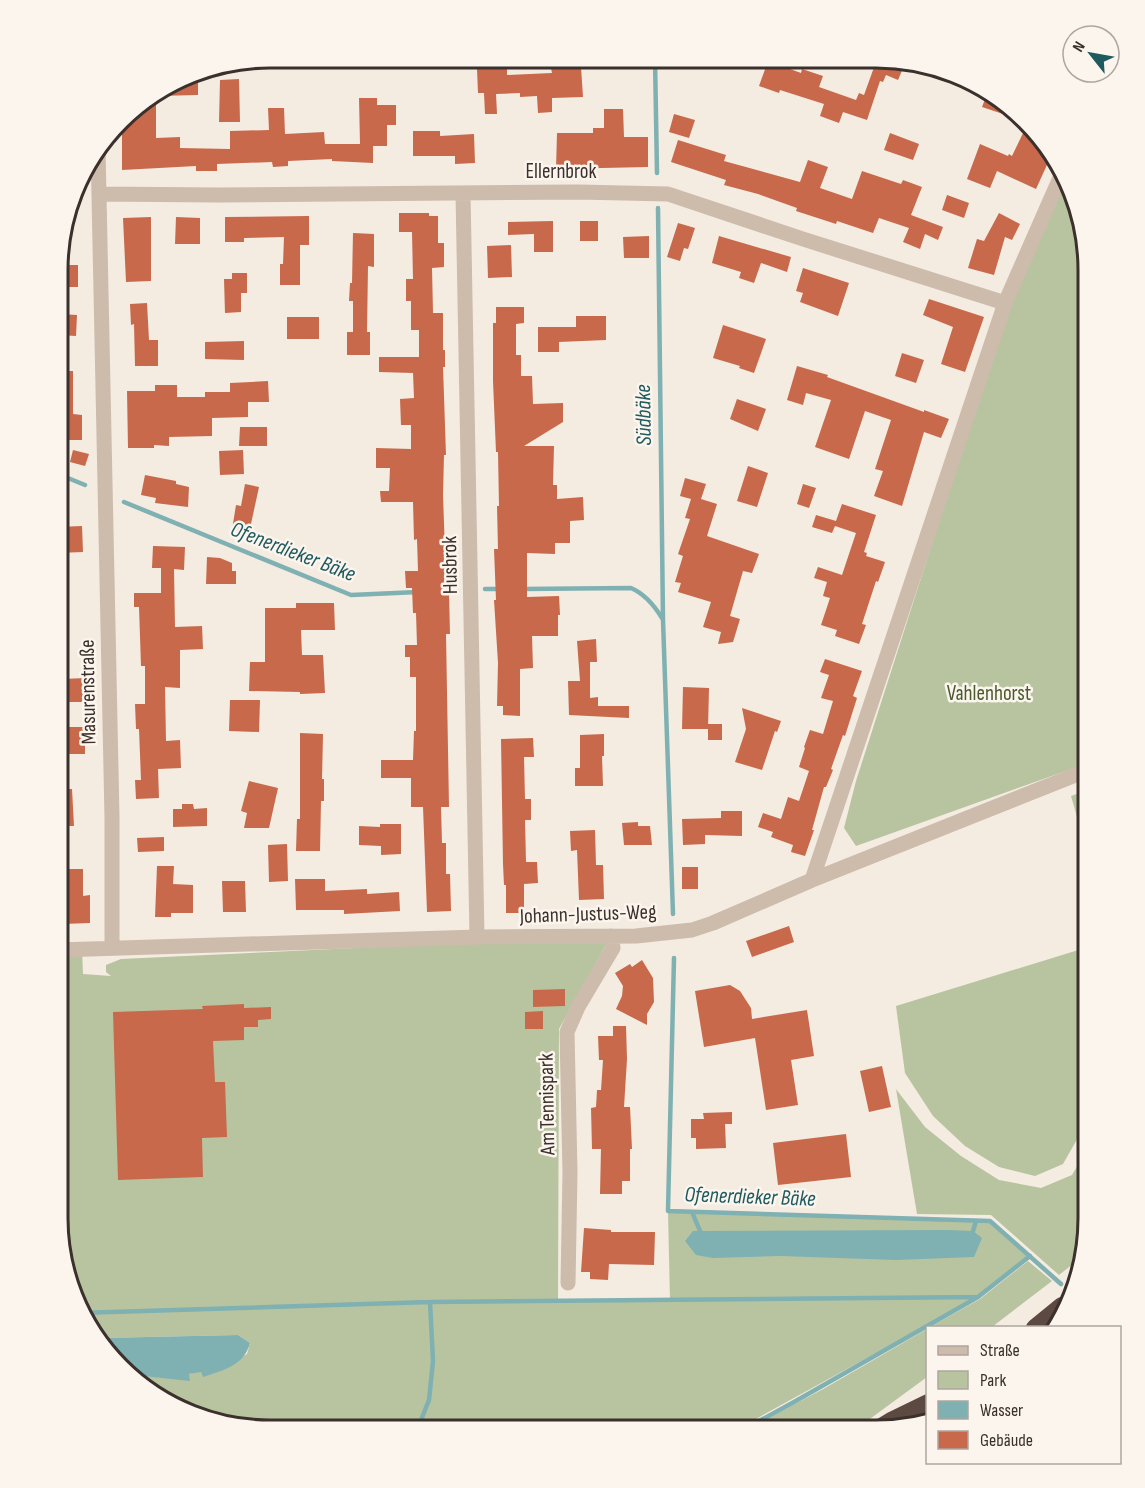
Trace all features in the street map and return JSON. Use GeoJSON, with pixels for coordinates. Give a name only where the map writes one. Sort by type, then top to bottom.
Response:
{"type":"FeatureCollection","features":[{"type":"Feature","properties":{"kind":"highway"},"geometry":{"type":"LineString","coordinates":[[1037,1326],[1054,1312]]}},
{"type":"Feature","properties":{"kind":"highway"},"geometry":{"type":"LineString","coordinates":[[894,1419],[926,1404]]}},
{"type":"Feature","properties":{"kind":"street","name":"Masurenstraße"},"geometry":{"type":"LineString","coordinates":[[98,163],[112,824],[112,947]]}},
{"type":"Feature","properties":{"kind":"street"},"geometry":{"type":"LineString","coordinates":[[812,880],[1005,303],[1058,181]]}},
{"type":"Feature","properties":{"kind":"street","name":"Ellernbrok"},"geometry":{"type":"LineString","coordinates":[[99,194],[218,195],[359,192],[668,194],[1005,303]]}},
{"type":"Feature","properties":{"kind":"street","name":"Husbrok"},"geometry":{"type":"LineString","coordinates":[[463,193],[477,937]]}},
{"type":"Feature","properties":{"kind":"street","name":"Johann-Justus-Weg"},"geometry":{"type":"LineString","coordinates":[[68,949],[477,937],[636,936],[692,930],[1077,774]]}},
{"type":"Feature","properties":{"kind":"street","name":"Am Tennispark"},"geometry":{"type":"LineString","coordinates":[[568,1283],[570,1173],[567,1032],[578,1007],[613,948],[611,936]]}},
{"type":"Feature","properties":{"kind":"green space","name":"Vahlenhorst"},"geometry":{"type":"Polygon","coordinates":[[[1061,190],[1074,230],[1078,270],[1077,767],[856,846],[844,828],[856,781],[1010,300],[1061,190]]]}},
{"type":"Feature","properties":{"kind":"green space"},"geometry":{"type":"Polygon","coordinates":[[[1077,794],[1077,818],[1071,796],[1077,794]]]}},
{"type":"Feature","properties":{"kind":"green space"},"geometry":{"type":"Polygon","coordinates":[[[611,936],[559,1029],[558,1301],[670,1300],[668,1211],[990,1221],[1030,1256],[978,1297],[754,1420],[270,1420],[243,1419],[217,1414],[168,1393],[144,1376],[189,1380],[189,1374],[201,1371],[203,1376],[247,1354],[250,1343],[238,1335],[107,1338],[88,1308],[71,1258],[68,1218],[68,950],[82,949],[83,974],[111,976],[106,972],[106,965],[121,959],[611,936]]]}},
{"type":"Feature","properties":{"kind":"green space"},"geometry":{"type":"Polygon","coordinates":[[[1077,950],[1077,1139],[1063,1164],[1035,1176],[999,1167],[965,1146],[933,1116],[905,1073],[896,1006],[1077,950]]]}},
{"type":"Feature","properties":{"kind":"green space"},"geometry":{"type":"Polygon","coordinates":[[[896,1089],[925,1127],[961,1156],[999,1180],[1041,1188],[1072,1175],[1077,1166],[1077,1232],[1074,1258],[1072,1265],[1059,1275],[991,1215],[917,1214],[896,1089]]]}},
{"type":"Feature","properties":{"kind":"green space"},"geometry":{"type":"Polygon","coordinates":[[[1028,1261],[1052,1281],[993,1326],[932,1326],[980,1299],[1028,1261]]]}},
{"type":"Feature","properties":{"kind":"green space"},"geometry":{"type":"Polygon","coordinates":[[[926,1330],[926,1378],[868,1420],[765,1420],[926,1330]]]}},
{"type":"Feature","properties":{"kind":"water"},"geometry":{"type":"Polygon","coordinates":[[[693,1231],[973,1231],[982,1238],[974,1257],[896,1260],[781,1256],[713,1258],[696,1255],[685,1241],[693,1231]]]}},
{"type":"Feature","properties":{"kind":"water"},"geometry":{"type":"Polygon","coordinates":[[[238,1335],[250,1343],[243,1357],[232,1366],[203,1377],[201,1372],[189,1374],[190,1381],[144,1376],[118,1352],[107,1338],[238,1335]]]}},
{"type":"Feature","properties":{"kind":"building"},"geometry":{"type":"Polygon","coordinates":[[[507,68],[507,75],[552,73],[551,68],[581,68],[583,97],[552,98],[552,112],[538,113],[537,96],[520,97],[520,93],[496,94],[497,114],[485,114],[484,93],[478,93],[477,69],[507,68]]]}},
{"type":"Feature","properties":{"kind":"building"},"geometry":{"type":"Polygon","coordinates":[[[765,68],[787,68],[801,73],[802,69],[823,76],[819,87],[856,100],[859,93],[864,95],[874,68],[903,69],[898,80],[886,75],[883,82],[880,81],[867,120],[843,112],[839,123],[820,116],[824,104],[759,86],[765,68]]]}},
{"type":"Feature","properties":{"kind":"building"},"geometry":{"type":"Polygon","coordinates":[[[239,79],[240,122],[219,122],[220,80],[239,79]]]}},
{"type":"Feature","properties":{"kind":"building"},"geometry":{"type":"Polygon","coordinates":[[[192,83],[198,83],[198,95],[167,96],[192,83]]]}},
{"type":"Feature","properties":{"kind":"building"},"geometry":{"type":"Polygon","coordinates":[[[359,98],[377,98],[377,105],[396,105],[396,125],[387,125],[387,146],[373,146],[373,163],[332,161],[332,159],[288,161],[288,166],[273,167],[272,162],[217,164],[217,171],[196,171],[196,166],[122,170],[122,133],[136,118],[156,103],[156,138],[180,137],[180,148],[230,149],[230,131],[269,130],[268,108],[284,108],[285,134],[324,132],[325,144],[360,144],[359,98]]]}},
{"type":"Feature","properties":{"kind":"building"},"geometry":{"type":"Polygon","coordinates":[[[985,100],[1004,114],[982,107],[985,100]]]}},
{"type":"Feature","properties":{"kind":"building"},"geometry":{"type":"Polygon","coordinates":[[[604,109],[623,109],[624,137],[648,137],[648,167],[556,169],[557,133],[593,133],[593,128],[604,128],[604,109]]]}},
{"type":"Feature","properties":{"kind":"building"},"geometry":{"type":"Polygon","coordinates":[[[674,114],[695,120],[689,138],[669,132],[674,114]]]}},
{"type":"Feature","properties":{"kind":"building"},"geometry":{"type":"Polygon","coordinates":[[[413,131],[440,131],[440,136],[474,134],[475,163],[455,164],[455,156],[413,156],[413,131]]]}},
{"type":"Feature","properties":{"kind":"building"},"geometry":{"type":"Polygon","coordinates":[[[890,133],[919,144],[913,160],[884,150],[890,133]]]}},
{"type":"Feature","properties":{"kind":"building"},"geometry":{"type":"Polygon","coordinates":[[[1023,133],[1047,164],[1036,189],[997,171],[990,188],[967,179],[980,144],[1012,156],[1023,133]]]}},
{"type":"Feature","properties":{"kind":"building"},"geometry":{"type":"Polygon","coordinates":[[[678,140],[726,155],[724,161],[800,182],[808,160],[828,167],[820,188],[852,199],[862,171],[901,184],[903,180],[922,187],[911,215],[943,227],[938,240],[925,234],[920,249],[903,242],[909,228],[879,218],[873,233],[796,211],[797,208],[724,185],[726,180],[671,162],[678,140]]]}},
{"type":"Feature","properties":{"kind":"building"},"geometry":{"type":"Polygon","coordinates":[[[947,195],[969,203],[964,218],[942,210],[947,195]]]}},
{"type":"Feature","properties":{"kind":"building"},"geometry":{"type":"Polygon","coordinates":[[[399,213],[429,213],[429,216],[438,216],[438,243],[444,243],[444,267],[432,268],[433,313],[443,313],[443,350],[445,350],[445,367],[443,367],[446,455],[444,455],[443,495],[445,551],[448,551],[450,634],[446,634],[449,807],[441,807],[442,843],[446,843],[446,874],[450,874],[451,911],[427,912],[423,807],[411,807],[411,778],[381,778],[381,760],[413,760],[414,731],[416,731],[416,677],[410,677],[410,657],[405,657],[405,645],[417,645],[416,613],[413,613],[412,588],[406,588],[405,571],[418,571],[413,502],[381,502],[380,491],[389,491],[390,468],[376,468],[376,448],[411,449],[411,425],[401,425],[400,399],[414,398],[413,373],[379,372],[379,357],[419,357],[419,330],[411,330],[411,301],[406,301],[406,279],[413,279],[412,232],[399,232],[399,213]]]}},
{"type":"Feature","properties":{"kind":"building"},"geometry":{"type":"Polygon","coordinates":[[[999,213],[1020,224],[1012,240],[1005,237],[994,275],[968,268],[977,239],[984,241],[999,213]]]}},
{"type":"Feature","properties":{"kind":"building"},"geometry":{"type":"Polygon","coordinates":[[[309,216],[309,245],[300,245],[300,285],[280,285],[284,237],[244,238],[244,242],[225,242],[225,217],[309,216]]]}},
{"type":"Feature","properties":{"kind":"building"},"geometry":{"type":"Polygon","coordinates":[[[151,217],[151,281],[126,282],[123,218],[151,217]]]}},
{"type":"Feature","properties":{"kind":"building"},"geometry":{"type":"Polygon","coordinates":[[[176,217],[200,218],[200,244],[175,244],[176,217]]]}},
{"type":"Feature","properties":{"kind":"building"},"geometry":{"type":"Polygon","coordinates":[[[553,221],[553,252],[534,252],[534,234],[508,235],[508,222],[553,221]]]}},
{"type":"Feature","properties":{"kind":"building"},"geometry":{"type":"Polygon","coordinates":[[[580,221],[598,221],[598,241],[580,241],[580,221]]]}},
{"type":"Feature","properties":{"kind":"building"},"geometry":{"type":"Polygon","coordinates":[[[678,223],[695,228],[688,249],[684,248],[680,261],[667,257],[678,223]]]}},
{"type":"Feature","properties":{"kind":"building"},"geometry":{"type":"Polygon","coordinates":[[[353,233],[374,234],[374,267],[368,266],[367,332],[370,332],[370,355],[347,355],[347,332],[353,332],[353,301],[349,301],[350,283],[352,283],[353,233]]]}},
{"type":"Feature","properties":{"kind":"building"},"geometry":{"type":"Polygon","coordinates":[[[649,236],[649,258],[624,258],[623,237],[649,236]]]}},
{"type":"Feature","properties":{"kind":"building"},"geometry":{"type":"Polygon","coordinates":[[[719,236],[791,257],[787,272],[761,263],[754,283],[739,278],[741,272],[712,263],[719,236]]]}},
{"type":"Feature","properties":{"kind":"building"},"geometry":{"type":"Polygon","coordinates":[[[511,245],[512,277],[488,278],[487,246],[511,245]]]}},
{"type":"Feature","properties":{"kind":"building"},"geometry":{"type":"Polygon","coordinates":[[[68,265],[78,265],[78,287],[68,287],[68,265]]]}},
{"type":"Feature","properties":{"kind":"building"},"geometry":{"type":"Polygon","coordinates":[[[803,268],[849,283],[838,316],[800,302],[803,293],[796,291],[803,268]]]}},
{"type":"Feature","properties":{"kind":"building"},"geometry":{"type":"Polygon","coordinates":[[[232,273],[247,273],[247,293],[241,293],[241,312],[225,313],[224,279],[232,279],[232,273]]]}},
{"type":"Feature","properties":{"kind":"building"},"geometry":{"type":"Polygon","coordinates":[[[929,299],[984,317],[965,372],[941,364],[953,327],[923,315],[929,299]]]}},
{"type":"Feature","properties":{"kind":"building"},"geometry":{"type":"Polygon","coordinates":[[[147,303],[149,340],[158,340],[158,366],[135,366],[134,324],[131,325],[130,304],[147,303]]]}},
{"type":"Feature","properties":{"kind":"building"},"geometry":{"type":"Polygon","coordinates":[[[496,307],[524,307],[524,323],[516,324],[516,355],[521,355],[521,376],[532,376],[533,404],[563,403],[563,422],[524,446],[554,446],[553,485],[557,485],[557,499],[583,497],[584,520],[570,521],[570,543],[555,543],[555,554],[527,553],[527,597],[559,596],[560,615],[558,615],[558,636],[532,636],[533,668],[520,669],[520,716],[503,715],[503,706],[497,706],[498,663],[494,549],[498,549],[497,506],[499,506],[493,381],[493,323],[496,323],[496,307]]]}},
{"type":"Feature","properties":{"kind":"building"},"geometry":{"type":"Polygon","coordinates":[[[68,314],[77,315],[76,336],[68,336],[68,314]]]}},
{"type":"Feature","properties":{"kind":"building"},"geometry":{"type":"Polygon","coordinates":[[[576,316],[606,316],[606,340],[559,342],[559,352],[538,352],[538,327],[576,327],[576,316]]]}},
{"type":"Feature","properties":{"kind":"building"},"geometry":{"type":"Polygon","coordinates":[[[287,317],[319,317],[319,339],[287,339],[287,317]]]}},
{"type":"Feature","properties":{"kind":"building"},"geometry":{"type":"Polygon","coordinates":[[[723,325],[766,339],[754,373],[713,358],[723,325]]]}},
{"type":"Feature","properties":{"kind":"building"},"geometry":{"type":"Polygon","coordinates":[[[244,341],[244,360],[205,359],[205,342],[244,341]]]}},
{"type":"Feature","properties":{"kind":"building"},"geometry":{"type":"Polygon","coordinates":[[[902,353],[924,360],[916,383],[895,376],[902,353]]]}},
{"type":"Feature","properties":{"kind":"building"},"geometry":{"type":"Polygon","coordinates":[[[797,366],[949,419],[941,438],[924,432],[902,506],[874,496],[883,471],[875,469],[891,420],[865,411],[849,459],[815,447],[831,400],[806,393],[803,405],[787,400],[797,366]]]}},
{"type":"Feature","properties":{"kind":"building"},"geometry":{"type":"Polygon","coordinates":[[[68,371],[73,371],[73,414],[82,415],[82,440],[68,440],[68,371]]]}},
{"type":"Feature","properties":{"kind":"building"},"geometry":{"type":"Polygon","coordinates":[[[268,381],[269,402],[248,402],[248,417],[212,418],[212,436],[169,437],[169,446],[128,448],[127,391],[155,391],[155,385],[177,385],[177,397],[205,397],[205,392],[230,392],[230,383],[268,381]]]}},
{"type":"Feature","properties":{"kind":"building"},"geometry":{"type":"Polygon","coordinates":[[[737,399],[766,409],[758,431],[730,419],[737,399]]]}},
{"type":"Feature","properties":{"kind":"building"},"geometry":{"type":"Polygon","coordinates":[[[240,427],[267,427],[267,446],[239,446],[240,427]]]}},
{"type":"Feature","properties":{"kind":"building"},"geometry":{"type":"Polygon","coordinates":[[[73,450],[89,454],[85,466],[70,462],[73,450]]]}},
{"type":"Feature","properties":{"kind":"building"},"geometry":{"type":"Polygon","coordinates":[[[243,450],[244,474],[220,475],[219,451],[243,450]]]}},
{"type":"Feature","properties":{"kind":"building"},"geometry":{"type":"Polygon","coordinates":[[[748,466],[768,473],[757,507],[737,501],[748,466]]]}},
{"type":"Feature","properties":{"kind":"building"},"geometry":{"type":"Polygon","coordinates":[[[145,475],[176,481],[176,484],[189,487],[188,507],[155,503],[156,498],[141,495],[145,475]]]}},
{"type":"Feature","properties":{"kind":"building"},"geometry":{"type":"Polygon","coordinates":[[[685,478],[706,484],[701,499],[717,504],[707,536],[759,554],[752,573],[743,571],[730,616],[740,619],[733,642],[718,644],[721,632],[703,627],[711,602],[678,592],[681,583],[675,582],[683,556],[678,554],[690,519],[685,518],[691,499],[680,496],[685,478]]]}},
{"type":"Feature","properties":{"kind":"building"},"geometry":{"type":"Polygon","coordinates":[[[245,484],[259,487],[249,533],[232,530],[236,505],[241,506],[245,484]]]}},
{"type":"Feature","properties":{"kind":"building"},"geometry":{"type":"Polygon","coordinates":[[[803,484],[816,488],[809,508],[797,504],[803,484]]]}},
{"type":"Feature","properties":{"kind":"building"},"geometry":{"type":"Polygon","coordinates":[[[842,504],[876,515],[864,552],[867,553],[866,556],[885,562],[878,582],[876,581],[862,624],[866,625],[859,644],[835,636],[837,630],[821,625],[830,598],[823,596],[827,582],[814,578],[818,567],[842,575],[856,533],[835,526],[832,533],[812,527],[816,515],[836,521],[842,504]]]}},
{"type":"Feature","properties":{"kind":"building"},"geometry":{"type":"Polygon","coordinates":[[[82,526],[83,552],[68,553],[68,527],[82,526]]]}},
{"type":"Feature","properties":{"kind":"building"},"geometry":{"type":"Polygon","coordinates":[[[153,546],[185,547],[184,570],[174,569],[175,627],[202,626],[203,649],[180,650],[180,688],[165,687],[166,741],[180,740],[181,768],[158,769],[159,798],[136,799],[135,780],[141,780],[139,729],[136,729],[135,704],[145,704],[145,666],[141,666],[139,607],[134,607],[134,593],[161,593],[161,568],[152,568],[153,546]]]}},
{"type":"Feature","properties":{"kind":"building"},"geometry":{"type":"Polygon","coordinates":[[[207,557],[220,558],[232,563],[232,571],[236,571],[236,584],[206,584],[207,557]]]}},
{"type":"Feature","properties":{"kind":"building"},"geometry":{"type":"Polygon","coordinates":[[[296,603],[334,603],[335,630],[301,630],[302,655],[323,655],[325,693],[249,691],[250,662],[265,662],[265,608],[296,608],[296,603]]]}},
{"type":"Feature","properties":{"kind":"building"},"geometry":{"type":"Polygon","coordinates":[[[596,639],[597,662],[590,662],[590,698],[598,697],[598,706],[629,706],[629,718],[569,715],[568,681],[580,681],[577,641],[596,639]]]}},
{"type":"Feature","properties":{"kind":"building"},"geometry":{"type":"Polygon","coordinates":[[[825,659],[862,671],[853,696],[857,698],[831,769],[833,770],[824,787],[805,856],[791,852],[793,845],[771,837],[773,832],[758,827],[763,813],[781,819],[788,797],[799,801],[809,771],[799,767],[804,747],[810,730],[823,734],[833,701],[821,698],[829,675],[820,672],[825,659]]]}},
{"type":"Feature","properties":{"kind":"building"},"geometry":{"type":"Polygon","coordinates":[[[86,678],[86,702],[68,702],[68,679],[86,678]]]}},
{"type":"Feature","properties":{"kind":"building"},"geometry":{"type":"Polygon","coordinates":[[[683,687],[709,688],[708,729],[682,729],[683,687]]]}},
{"type":"Feature","properties":{"kind":"building"},"geometry":{"type":"Polygon","coordinates":[[[230,700],[260,700],[259,732],[229,731],[230,700]]]}},
{"type":"Feature","properties":{"kind":"building"},"geometry":{"type":"Polygon","coordinates":[[[742,708],[781,721],[777,732],[775,731],[762,770],[735,762],[746,729],[742,708]]]}},
{"type":"Feature","properties":{"kind":"building"},"geometry":{"type":"Polygon","coordinates":[[[708,724],[722,724],[722,740],[708,740],[708,724]]]}},
{"type":"Feature","properties":{"kind":"building"},"geometry":{"type":"Polygon","coordinates":[[[68,727],[85,727],[85,754],[68,754],[68,727]]]}},
{"type":"Feature","properties":{"kind":"building"},"geometry":{"type":"Polygon","coordinates":[[[300,733],[323,734],[324,801],[321,801],[320,851],[296,851],[297,819],[300,819],[300,733]]]}},
{"type":"Feature","properties":{"kind":"building"},"geometry":{"type":"Polygon","coordinates":[[[604,734],[603,786],[575,786],[575,768],[580,768],[580,735],[604,734]]]}},
{"type":"Feature","properties":{"kind":"building"},"geometry":{"type":"Polygon","coordinates":[[[533,738],[534,757],[524,757],[525,799],[531,799],[531,820],[525,820],[526,862],[537,862],[538,883],[524,884],[524,913],[506,913],[501,739],[533,738]]]}},
{"type":"Feature","properties":{"kind":"building"},"geometry":{"type":"Polygon","coordinates":[[[249,781],[278,788],[269,828],[244,828],[247,813],[241,811],[249,781]]]}},
{"type":"Feature","properties":{"kind":"building"},"geometry":{"type":"Polygon","coordinates":[[[68,789],[72,789],[74,826],[68,826],[68,789]]]}},
{"type":"Feature","properties":{"kind":"building"},"geometry":{"type":"Polygon","coordinates":[[[182,804],[193,804],[194,809],[207,808],[207,826],[173,827],[173,809],[182,809],[182,804]]]}},
{"type":"Feature","properties":{"kind":"building"},"geometry":{"type":"Polygon","coordinates":[[[721,811],[742,811],[742,836],[705,835],[705,844],[683,845],[682,819],[721,818],[721,811]]]}},
{"type":"Feature","properties":{"kind":"building"},"geometry":{"type":"Polygon","coordinates":[[[638,822],[638,826],[650,826],[652,845],[624,845],[622,823],[638,822]]]}},
{"type":"Feature","properties":{"kind":"building"},"geometry":{"type":"Polygon","coordinates":[[[380,824],[401,824],[401,854],[381,855],[381,846],[359,845],[359,826],[380,827],[380,824]]]}},
{"type":"Feature","properties":{"kind":"building"},"geometry":{"type":"Polygon","coordinates":[[[595,830],[596,865],[603,865],[604,899],[579,900],[577,850],[571,851],[570,831],[595,830]]]}},
{"type":"Feature","properties":{"kind":"building"},"geometry":{"type":"Polygon","coordinates":[[[164,837],[164,851],[138,852],[137,838],[164,837]]]}},
{"type":"Feature","properties":{"kind":"building"},"geometry":{"type":"Polygon","coordinates":[[[287,844],[288,881],[269,882],[268,845],[287,844]]]}},
{"type":"Feature","properties":{"kind":"building"},"geometry":{"type":"Polygon","coordinates":[[[157,866],[174,866],[173,884],[193,885],[193,913],[171,913],[171,917],[155,917],[157,866]]]}},
{"type":"Feature","properties":{"kind":"building"},"geometry":{"type":"Polygon","coordinates":[[[682,867],[698,867],[698,889],[682,889],[682,867]]]}},
{"type":"Feature","properties":{"kind":"building"},"geometry":{"type":"Polygon","coordinates":[[[68,869],[83,869],[83,896],[90,895],[90,923],[68,924],[68,869]]]}},
{"type":"Feature","properties":{"kind":"building"},"geometry":{"type":"Polygon","coordinates":[[[295,879],[325,879],[325,891],[367,889],[367,894],[399,892],[400,911],[344,914],[344,910],[296,910],[295,879]]]}},
{"type":"Feature","properties":{"kind":"building"},"geometry":{"type":"Polygon","coordinates":[[[222,881],[245,881],[246,912],[223,912],[222,881]]]}},
{"type":"Feature","properties":{"kind":"building"},"geometry":{"type":"Polygon","coordinates":[[[789,926],[794,942],[752,957],[746,941],[789,926]]]}},
{"type":"Feature","properties":{"kind":"building"},"geometry":{"type":"Polygon","coordinates":[[[642,960],[653,978],[654,1002],[647,1014],[647,1025],[616,1009],[622,996],[623,986],[615,973],[630,964],[632,967],[642,960]]]}},
{"type":"Feature","properties":{"kind":"building"},"geometry":{"type":"Polygon","coordinates":[[[730,985],[740,991],[751,1008],[752,1019],[807,1010],[814,1056],[791,1060],[798,1105],[766,1110],[755,1038],[704,1047],[695,991],[730,985]]]}},
{"type":"Feature","properties":{"kind":"building"},"geometry":{"type":"Polygon","coordinates":[[[565,989],[565,1006],[533,1007],[533,990],[565,989]]]}},
{"type":"Feature","properties":{"kind":"building"},"geometry":{"type":"Polygon","coordinates":[[[244,1004],[244,1008],[271,1007],[271,1019],[258,1020],[258,1027],[244,1027],[244,1040],[213,1041],[215,1082],[225,1082],[227,1137],[202,1138],[203,1177],[118,1180],[113,1012],[203,1009],[202,1006],[244,1004]]]}},
{"type":"Feature","properties":{"kind":"building"},"geometry":{"type":"Polygon","coordinates":[[[543,1011],[543,1029],[525,1029],[525,1012],[543,1011]]]}},
{"type":"Feature","properties":{"kind":"building"},"geometry":{"type":"Polygon","coordinates":[[[613,1026],[626,1026],[627,1059],[624,1107],[630,1107],[632,1149],[630,1149],[630,1181],[622,1181],[622,1194],[600,1194],[601,1149],[592,1149],[591,1108],[596,1107],[597,1090],[601,1090],[603,1060],[599,1060],[598,1036],[613,1036],[613,1026]]]}},
{"type":"Feature","properties":{"kind":"building"},"geometry":{"type":"Polygon","coordinates":[[[882,1066],[891,1107],[869,1112],[860,1071],[882,1066]]]}},
{"type":"Feature","properties":{"kind":"building"},"geometry":{"type":"Polygon","coordinates":[[[732,1112],[732,1124],[725,1124],[726,1148],[696,1149],[696,1138],[691,1138],[691,1119],[704,1119],[703,1113],[732,1112]]]}},
{"type":"Feature","properties":{"kind":"building"},"geometry":{"type":"Polygon","coordinates":[[[846,1134],[851,1177],[778,1185],[773,1143],[846,1134]]]}},
{"type":"Feature","properties":{"kind":"building"},"geometry":{"type":"Polygon","coordinates":[[[584,1228],[611,1230],[611,1232],[655,1232],[654,1265],[609,1264],[608,1280],[590,1279],[590,1272],[581,1272],[584,1228]]]}},
{"type":"Feature","properties":{"kind":"waterway","name":"Südbäke"},"geometry":{"type":"LineString","coordinates":[[655,68],[657,173]]}},
{"type":"Feature","properties":{"kind":"waterway","name":"Südbäke"},"geometry":{"type":"LineString","coordinates":[[658,208],[663,620],[673,914]]}},
{"type":"Feature","properties":{"kind":"waterway","name":"Ofenerdieker Bäke"},"geometry":{"type":"LineString","coordinates":[[68,478],[85,485]]}},
{"type":"Feature","properties":{"kind":"waterway","name":"Ofenerdieker Bäke"},"geometry":{"type":"LineString","coordinates":[[124,502],[351,595],[418,592]]}},
{"type":"Feature","properties":{"kind":"waterway"},"geometry":{"type":"LineString","coordinates":[[522,589],[631,588],[649,600],[662,618]]}},
{"type":"Feature","properties":{"kind":"waterway"},"geometry":{"type":"LineString","coordinates":[[485,589],[501,589]]}},
{"type":"Feature","properties":{"kind":"waterway","name":"Ofenerdieker Bäke"},"geometry":{"type":"LineString","coordinates":[[445,592],[457,591]]}},
{"type":"Feature","properties":{"kind":"waterway","name":"Ofenerdieker Bäke"},"geometry":{"type":"LineString","coordinates":[[674,958],[668,1211],[990,1221],[1061,1284]]}},
{"type":"Feature","properties":{"kind":"waterway"},"geometry":{"type":"LineString","coordinates":[[692,1212],[700,1231]]}},
{"type":"Feature","properties":{"kind":"waterway"},"geometry":{"type":"LineString","coordinates":[[973,1231],[976,1221]]}},
{"type":"Feature","properties":{"kind":"waterway"},"geometry":{"type":"LineString","coordinates":[[927,1326],[978,1297],[1030,1256]]}},
{"type":"Feature","properties":{"kind":"waterway"},"geometry":{"type":"LineString","coordinates":[[91,1313],[430,1302],[978,1297]]}},
{"type":"Feature","properties":{"kind":"waterway"},"geometry":{"type":"LineString","coordinates":[[421,1420],[429,1400],[433,1361],[430,1302]]}},
{"type":"Feature","properties":{"kind":"waterway"},"geometry":{"type":"LineString","coordinates":[[761,1420],[926,1327]]}}]}
